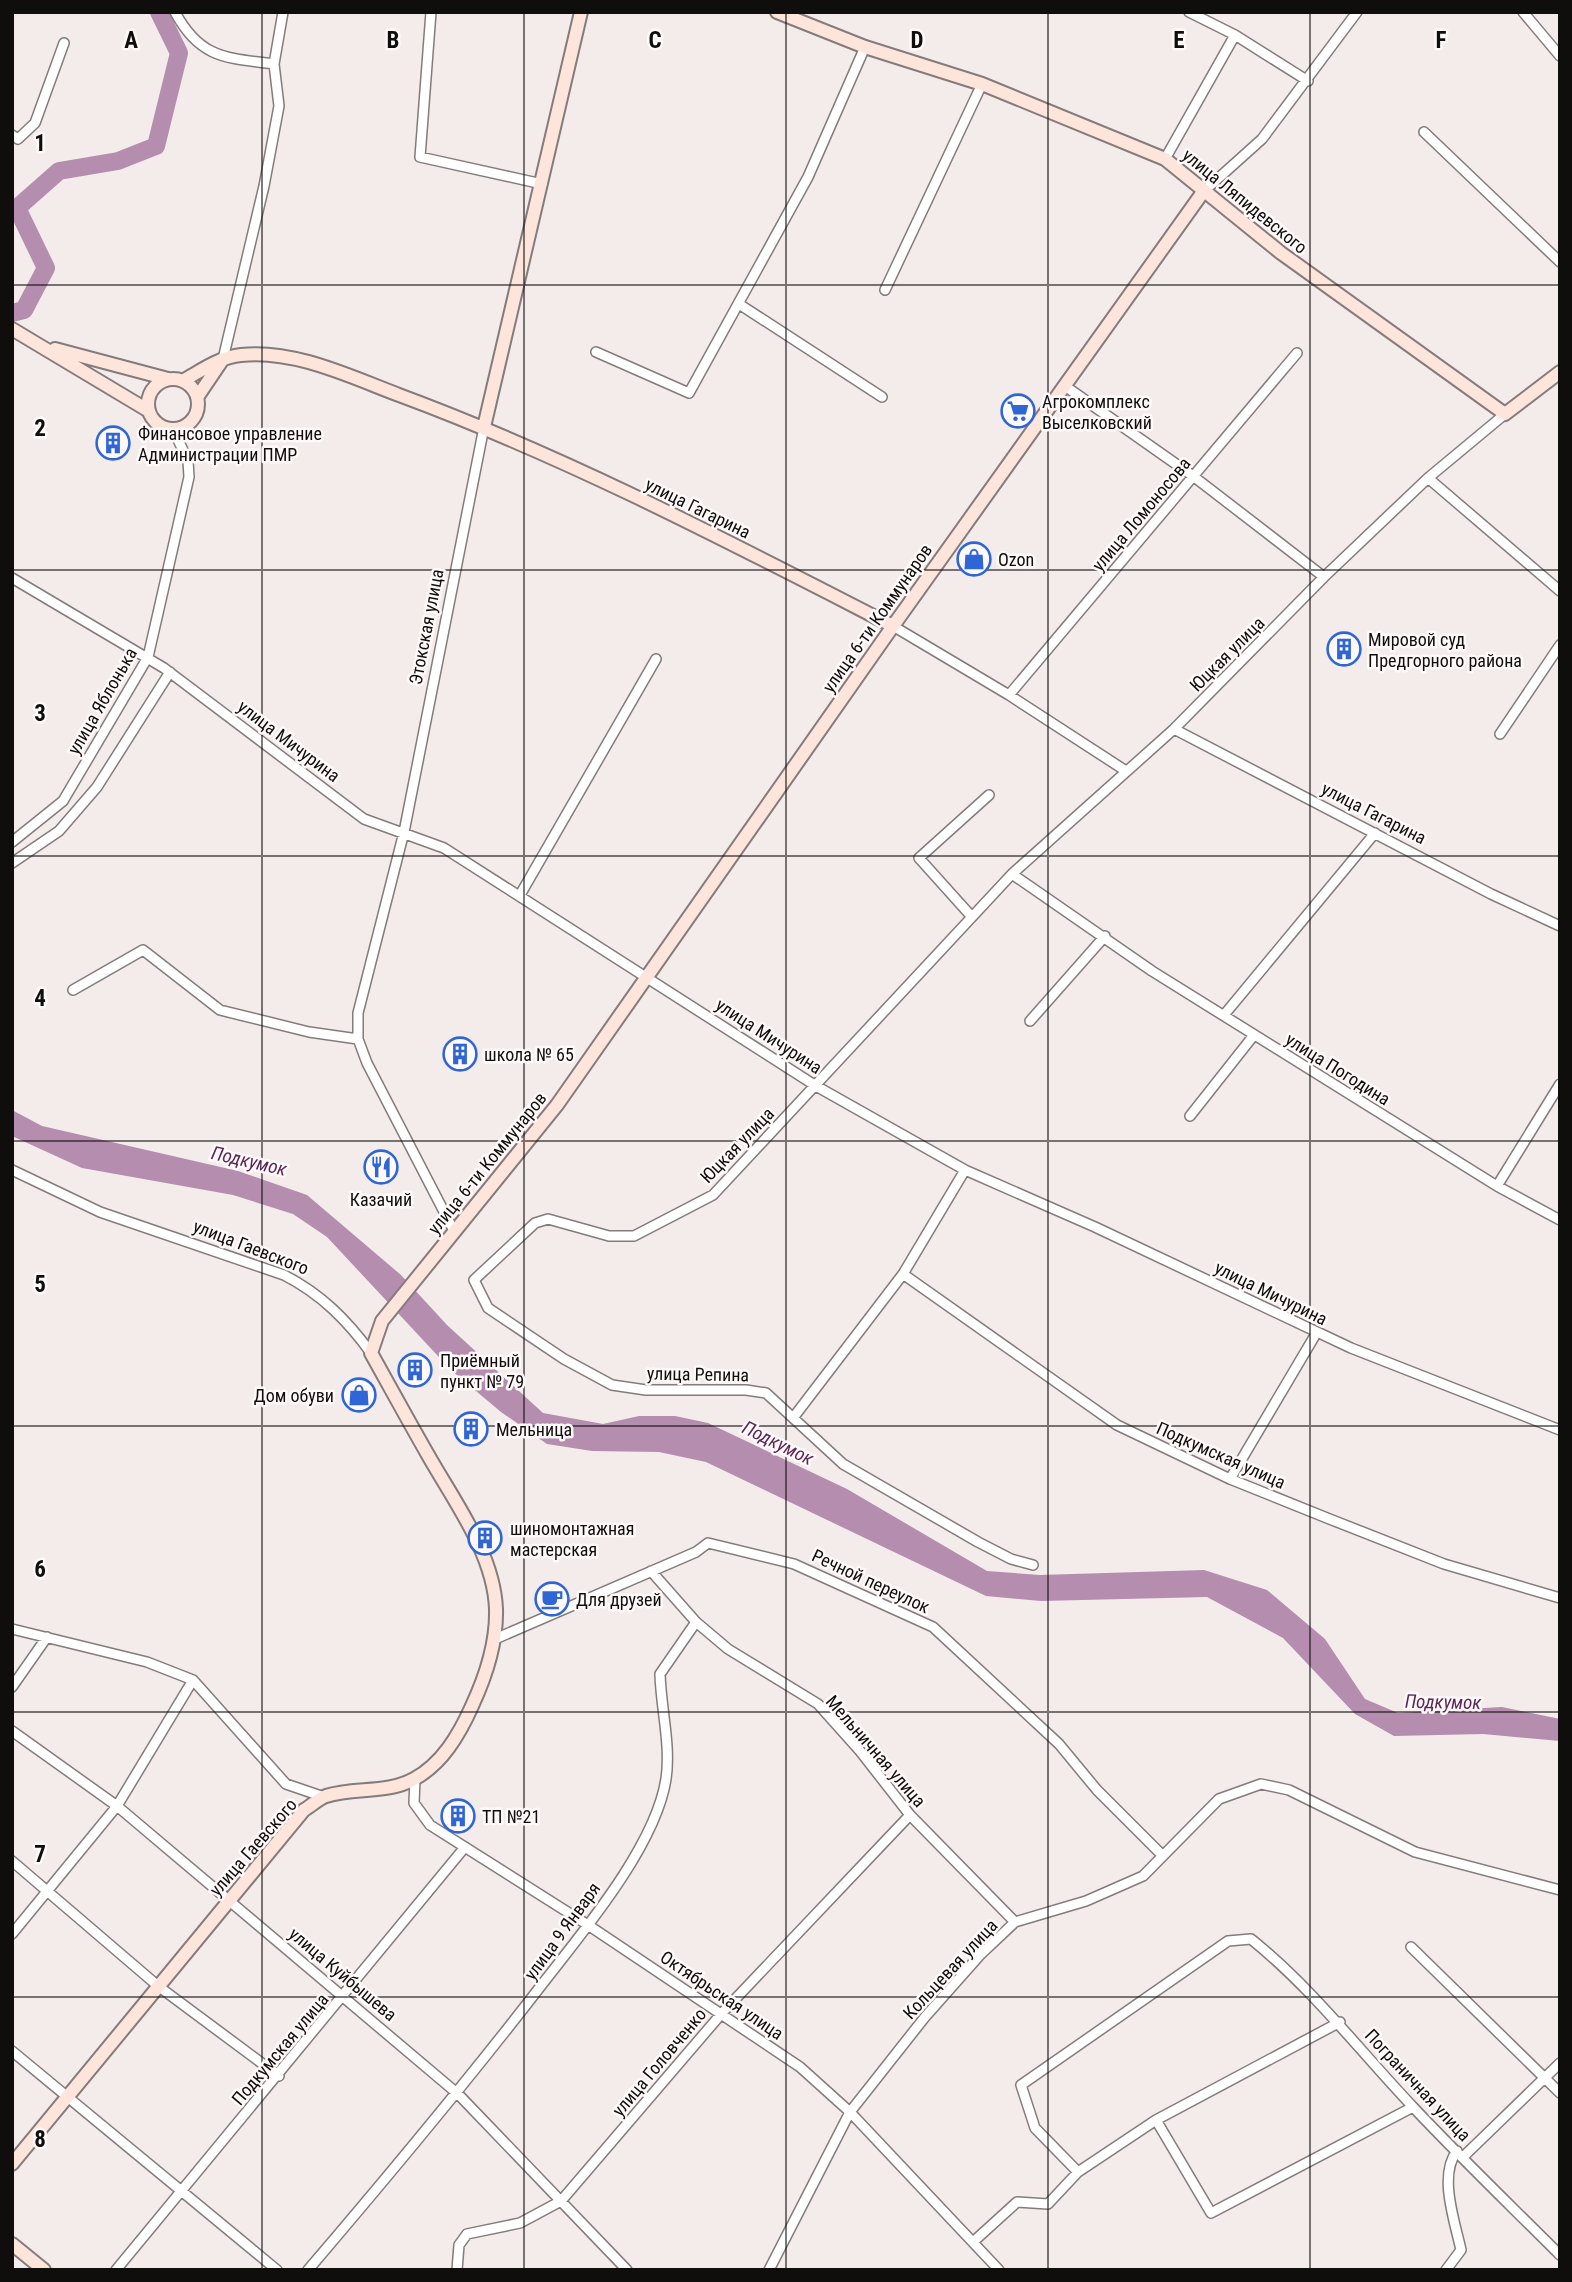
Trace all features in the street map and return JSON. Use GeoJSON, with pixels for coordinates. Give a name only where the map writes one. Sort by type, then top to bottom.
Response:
{"type":"FeatureCollection","features":[{"type":"Feature","properties":{"kind":"main road","name":"Этокская улица"},"geometry":{"type":"LineString","coordinates":[[484,427],[581,12]]}},
{"type":"Feature","properties":{"kind":"main road","name":"улица Ляпидевского"},"geometry":{"type":"LineString","coordinates":[[777,12],[865,47],[982,84],[1165,159],[1191,177],[1203,192],[1281,253],[1504,414]]}},
{"type":"Feature","properties":{"kind":"main road","name":"улица 6-ти Коммунаров"},"geometry":{"type":"LineString","coordinates":[[371,1353],[382,1321],[557,1105],[649,978],[893,625],[1203,192]]}},
{"type":"Feature","properties":{"kind":"main road"},"geometry":{"type":"LineString","coordinates":[[12,329],[149,411],[155,421],[173,429],[185,427],[194,419],[198,397],[223,359]]}},
{"type":"Feature","properties":{"kind":"main road"},"geometry":{"type":"LineString","coordinates":[[41,345],[168,379],[184,380],[198,397]]}},
{"type":"Feature","properties":{"kind":"main road","name":"улица Гагарина"},"geometry":{"type":"LineString","coordinates":[[184,380],[223,359],[243,354],[275,357],[330,369],[484,427],[682,518],[893,625]]}},
{"type":"Feature","properties":{"kind":"main road"},"geometry":{"type":"LineString","coordinates":[[1504,414],[1560,372]]}},
{"type":"Feature","properties":{"kind":"main road"},"geometry":{"type":"LineString","coordinates":[[149,411],[152,391],[168,379]]}},
{"type":"Feature","properties":{"kind":"main road","name":"улица Гаевского"},"geometry":{"type":"LineString","coordinates":[[12,2164],[304,1811],[324,1797],[393,1788],[415,1779],[441,1758],[460,1732],[487,1670],[495,1639],[496,1608],[491,1582],[477,1543],[371,1353]]}},
{"type":"Feature","properties":{"kind":"main road"},"geometry":{"type":"LineString","coordinates":[[12,2244],[44,2270]]}},
{"type":"Feature","properties":{"kind":"street"},"geometry":{"type":"LineString","coordinates":[[176,12],[185,31],[216,56],[274,64]]}},
{"type":"Feature","properties":{"kind":"street"},"geometry":{"type":"LineString","coordinates":[[223,359],[264,186],[279,106],[274,64],[283,12]]}},
{"type":"Feature","properties":{"kind":"street"},"geometry":{"type":"LineString","coordinates":[[430,12],[421,157],[542,184]]}},
{"type":"Feature","properties":{"kind":"street"},"geometry":{"type":"LineString","coordinates":[[1189,12],[1235,35],[1308,81]]}},
{"type":"Feature","properties":{"kind":"street","name":"улица 6-ти Коммунаров"},"geometry":{"type":"LineString","coordinates":[[1203,192],[1262,139],[1357,12]]}},
{"type":"Feature","properties":{"kind":"street"},"geometry":{"type":"LineString","coordinates":[[1523,12],[1560,56]]}},
{"type":"Feature","properties":{"kind":"street"},"geometry":{"type":"LineString","coordinates":[[1165,159],[1235,35]]}},
{"type":"Feature","properties":{"kind":"street"},"geometry":{"type":"LineString","coordinates":[[12,135],[18,139],[35,123],[64,43]]}},
{"type":"Feature","properties":{"kind":"street"},"geometry":{"type":"LineString","coordinates":[[596,352],[689,393],[808,177],[865,47]]}},
{"type":"Feature","properties":{"kind":"street"},"geometry":{"type":"LineString","coordinates":[[885,290],[982,84]]}},
{"type":"Feature","properties":{"kind":"street"},"geometry":{"type":"LineString","coordinates":[[1424,132],[1560,262]]}},
{"type":"Feature","properties":{"kind":"street"},"geometry":{"type":"LineString","coordinates":[[739,304],[882,397]]}},
{"type":"Feature","properties":{"kind":"street","name":"улица Ломоносова"},"geometry":{"type":"LineString","coordinates":[[1009,695],[1297,353]]}},
{"type":"Feature","properties":{"kind":"street"},"geometry":{"type":"LineString","coordinates":[[1065,386],[1193,476],[1324,577]]}},
{"type":"Feature","properties":{"kind":"street","name":"Юцкая улица"},"geometry":{"type":"LineString","coordinates":[[474,1280],[535,1223],[548,1219],[609,1236],[634,1236],[713,1195],[1012,874],[1174,729],[1324,577],[1428,478],[1504,414]]}},
{"type":"Feature","properties":{"kind":"street","name":"Этокская улица"},"geometry":{"type":"LineString","coordinates":[[454,1231],[367,1063],[358,1040],[358,1013],[404,832],[484,427]]}},
{"type":"Feature","properties":{"kind":"street","name":"улица Яблонька"},"geometry":{"type":"LineString","coordinates":[[12,842],[63,801],[148,657],[189,477],[188,461],[173,429]]}},
{"type":"Feature","properties":{"kind":"street"},"geometry":{"type":"LineString","coordinates":[[1428,478],[1560,591]]}},
{"type":"Feature","properties":{"kind":"street","name":"улица Мичурина"},"geometry":{"type":"LineString","coordinates":[[12,578],[170,672],[365,819],[444,848],[816,1086],[965,1170],[1096,1227],[1317,1332],[1560,1430]]}},
{"type":"Feature","properties":{"kind":"street","name":"улица Гагарина"},"geometry":{"type":"LineString","coordinates":[[893,625],[1009,695],[1126,771]]}},
{"type":"Feature","properties":{"kind":"street"},"geometry":{"type":"LineString","coordinates":[[1500,734],[1560,645]]}},
{"type":"Feature","properties":{"kind":"street"},"geometry":{"type":"LineString","coordinates":[[520,895],[656,659]]}},
{"type":"Feature","properties":{"kind":"street"},"geometry":{"type":"LineString","coordinates":[[12,863],[59,831],[97,787],[170,672]]}},
{"type":"Feature","properties":{"kind":"street","name":"улица Гагарина"},"geometry":{"type":"LineString","coordinates":[[1174,729],[1560,926]]}},
{"type":"Feature","properties":{"kind":"street"},"geometry":{"type":"LineString","coordinates":[[972,917],[919,858],[989,795]]}},
{"type":"Feature","properties":{"kind":"street"},"geometry":{"type":"LineString","coordinates":[[1224,1015],[1376,833]]}},
{"type":"Feature","properties":{"kind":"street","name":"улица Погодина"},"geometry":{"type":"LineString","coordinates":[[1012,874],[1152,971],[1497,1186],[1560,1220]]}},
{"type":"Feature","properties":{"kind":"street"},"geometry":{"type":"LineString","coordinates":[[1030,1021],[1105,936]]}},
{"type":"Feature","properties":{"kind":"street"},"geometry":{"type":"LineString","coordinates":[[73,990],[143,950],[220,1010],[309,1032],[358,1040]]}},
{"type":"Feature","properties":{"kind":"street"},"geometry":{"type":"LineString","coordinates":[[1190,1116],[1254,1035]]}},
{"type":"Feature","properties":{"kind":"street"},"geometry":{"type":"LineString","coordinates":[[1497,1186],[1560,1084]]}},
{"type":"Feature","properties":{"kind":"street","name":"улица Гаевского"},"geometry":{"type":"LineString","coordinates":[[12,1170],[100,1212],[285,1275],[311,1289],[334,1309],[371,1353]]}},
{"type":"Feature","properties":{"kind":"street"},"geometry":{"type":"LineString","coordinates":[[793,1418],[904,1274],[965,1170]]}},
{"type":"Feature","properties":{"kind":"street","name":"Подкумская улица"},"geometry":{"type":"LineString","coordinates":[[904,1274],[1118,1425],[1230,1479],[1444,1564],[1559,1599]]}},
{"type":"Feature","properties":{"kind":"street","name":"улица Репина"},"geometry":{"type":"LineString","coordinates":[[474,1280],[488,1308],[564,1359],[612,1385],[646,1390],[746,1390],[766,1393],[843,1464],[978,1542],[1011,1559],[1033,1565]]}},
{"type":"Feature","properties":{"kind":"street"},"geometry":{"type":"LineString","coordinates":[[1230,1479],[1317,1332]]}},
{"type":"Feature","properties":{"kind":"street","name":"Речной переулок"},"geometry":{"type":"LineString","coordinates":[[495,1639],[696,1552],[708,1543],[794,1564],[933,1627],[1059,1744],[1097,1790],[1163,1856]]}},
{"type":"Feature","properties":{"kind":"street"},"geometry":{"type":"LineString","coordinates":[[651,1572],[696,1622]]}},
{"type":"Feature","properties":{"kind":"street","name":"Мельничная улица"},"geometry":{"type":"LineString","coordinates":[[696,1622],[728,1649],[818,1704],[860,1751],[910,1815],[1015,1922]]}},
{"type":"Feature","properties":{"kind":"street","name":"улица 9 Января"},"geometry":{"type":"LineString","coordinates":[[308,2270],[458,2094],[588,1925],[656,1817],[666,1780],[668,1749],[660,1674],[696,1622]]}},
{"type":"Feature","properties":{"kind":"street"},"geometry":{"type":"LineString","coordinates":[[12,1629],[147,1662],[193,1680],[286,1784],[324,1797]]}},
{"type":"Feature","properties":{"kind":"street"},"geometry":{"type":"LineString","coordinates":[[12,1687],[47,1637]]}},
{"type":"Feature","properties":{"kind":"street"},"geometry":{"type":"LineString","coordinates":[[12,1934],[50,1891],[117,1806],[193,1680]]}},
{"type":"Feature","properties":{"kind":"street","name":"улица Куйбышева"},"geometry":{"type":"LineString","coordinates":[[12,1731],[117,1806],[458,2094],[627,2270]]}},
{"type":"Feature","properties":{"kind":"street","name":"Октябрьская улица"},"geometry":{"type":"LineString","coordinates":[[415,1779],[414,1803],[430,1825],[588,1925],[800,2067],[850,2112],[999,2270]]}},
{"type":"Feature","properties":{"kind":"street","name":"Кольцевая улица"},"geometry":{"type":"LineString","coordinates":[[769,2270],[850,2112],[925,2017],[980,1955],[1015,1922],[1086,1901],[1143,1876],[1219,1799],[1261,1784],[1289,1790],[1415,1852],[1560,1890]]}},
{"type":"Feature","properties":{"kind":"street","name":"улица Головченко"},"geometry":{"type":"LineString","coordinates":[[457,2270],[458,2245],[467,2234],[520,2223],[561,2202],[722,2013],[910,1815]]}},
{"type":"Feature","properties":{"kind":"street","name":"Подкумская улица"},"geometry":{"type":"LineString","coordinates":[[116,2270],[279,2076],[465,1847]]}},
{"type":"Feature","properties":{"kind":"street"},"geometry":{"type":"LineString","coordinates":[[12,1861],[158,1986],[279,2076]]}},
{"type":"Feature","properties":{"kind":"street","name":"Пограничная улица"},"geometry":{"type":"LineString","coordinates":[[1078,2172],[1035,2128],[1021,2085],[1228,1941],[1251,1939],[1289,1970],[1339,2022],[1413,2107],[1560,2255]]}},
{"type":"Feature","properties":{"kind":"street"},"geometry":{"type":"LineString","coordinates":[[1411,1947],[1560,2093]]}},
{"type":"Feature","properties":{"kind":"street"},"geometry":{"type":"LineString","coordinates":[[973,2242],[1017,2202],[1048,2204],[1078,2172],[1156,2120],[1339,2022]]}},
{"type":"Feature","properties":{"kind":"street"},"geometry":{"type":"LineString","coordinates":[[12,2051],[277,2270]]}},
{"type":"Feature","properties":{"kind":"street"},"geometry":{"type":"LineString","coordinates":[[1446,2270],[1461,2250],[1450,2197],[1450,2160],[1460,2154],[1560,2063]]}},
{"type":"Feature","properties":{"kind":"street"},"geometry":{"type":"LineString","coordinates":[[1156,2120],[1211,2213],[1413,2107]]}},
{"type":"Feature","properties":{"kind":"shaded area"},"geometry":{"type":"Polygon","coordinates":[[[12,1110],[42,1126],[238,1171],[307,1195],[401,1275],[447,1325],[543,1413],[603,1424],[639,1416],[675,1416],[708,1423],[847,1489],[987,1571],[1040,1575],[1204,1570],[1267,1590],[1325,1639],[1365,1699],[1398,1713],[1502,1707],[1560,1719],[1560,1741],[1483,1734],[1394,1736],[1355,1714],[1283,1638],[1207,1597],[1041,1601],[986,1596],[706,1462],[659,1452],[592,1451],[547,1444],[501,1412],[451,1370],[327,1237],[293,1214],[233,1195],[82,1168],[12,1136],[12,1110]]]}},
{"type":"Feature","properties":{"kind":"waterway"},"geometry":{"type":"LineString","coordinates":[[12,313],[24,310],[46,268],[17,208],[59,171],[118,161],[156,146],[179,53],[159,12]]}},
{"type":"Feature","properties":{"kind":"place","name":"Агрокомплекс Выселковский"},"geometry":{"type":"Point","coordinates":[1018,411]}},
{"type":"Feature","properties":{"kind":"place","name":"Финансовое управление Администрации ПМР"},"geometry":{"type":"Point","coordinates":[113,443]}},
{"type":"Feature","properties":{"kind":"place","name":"Ozon"},"geometry":{"type":"Point","coordinates":[974,559]}},
{"type":"Feature","properties":{"kind":"place","name":"Мировой суд Предгорного района"},"geometry":{"type":"Point","coordinates":[1344,649]}},
{"type":"Feature","properties":{"kind":"place","name":"школа № 65"},"geometry":{"type":"Point","coordinates":[460,1054]}},
{"type":"Feature","properties":{"kind":"place","name":"Казачий"},"geometry":{"type":"Point","coordinates":[381,1167]}},
{"type":"Feature","properties":{"kind":"place","name":"Приёмный пункт № 79"},"geometry":{"type":"Point","coordinates":[415,1370]}},
{"type":"Feature","properties":{"kind":"place","name":"Дом обуви"},"geometry":{"type":"Point","coordinates":[359,1395]}},
{"type":"Feature","properties":{"kind":"place","name":"Мельница"},"geometry":{"type":"Point","coordinates":[471,1429]}},
{"type":"Feature","properties":{"kind":"place","name":"шиномонтажная мастерская"},"geometry":{"type":"Point","coordinates":[485,1538]}},
{"type":"Feature","properties":{"kind":"place","name":"Для друзей"},"geometry":{"type":"Point","coordinates":[552,1599]}},
{"type":"Feature","properties":{"kind":"place","name":"ТП №21"},"geometry":{"type":"Point","coordinates":[458,1816]}},
{"type":"Feature","properties":{"kind":"water label","name":"Подкумок"},"geometry":{"type":"Point","coordinates":[249,1161]}},
{"type":"Feature","properties":{"kind":"water label","name":"Подкумок"},"geometry":{"type":"Point","coordinates":[778,1443]}},
{"type":"Feature","properties":{"kind":"water label","name":"Подкумок"},"geometry":{"type":"Point","coordinates":[1443,1702]}}]}
